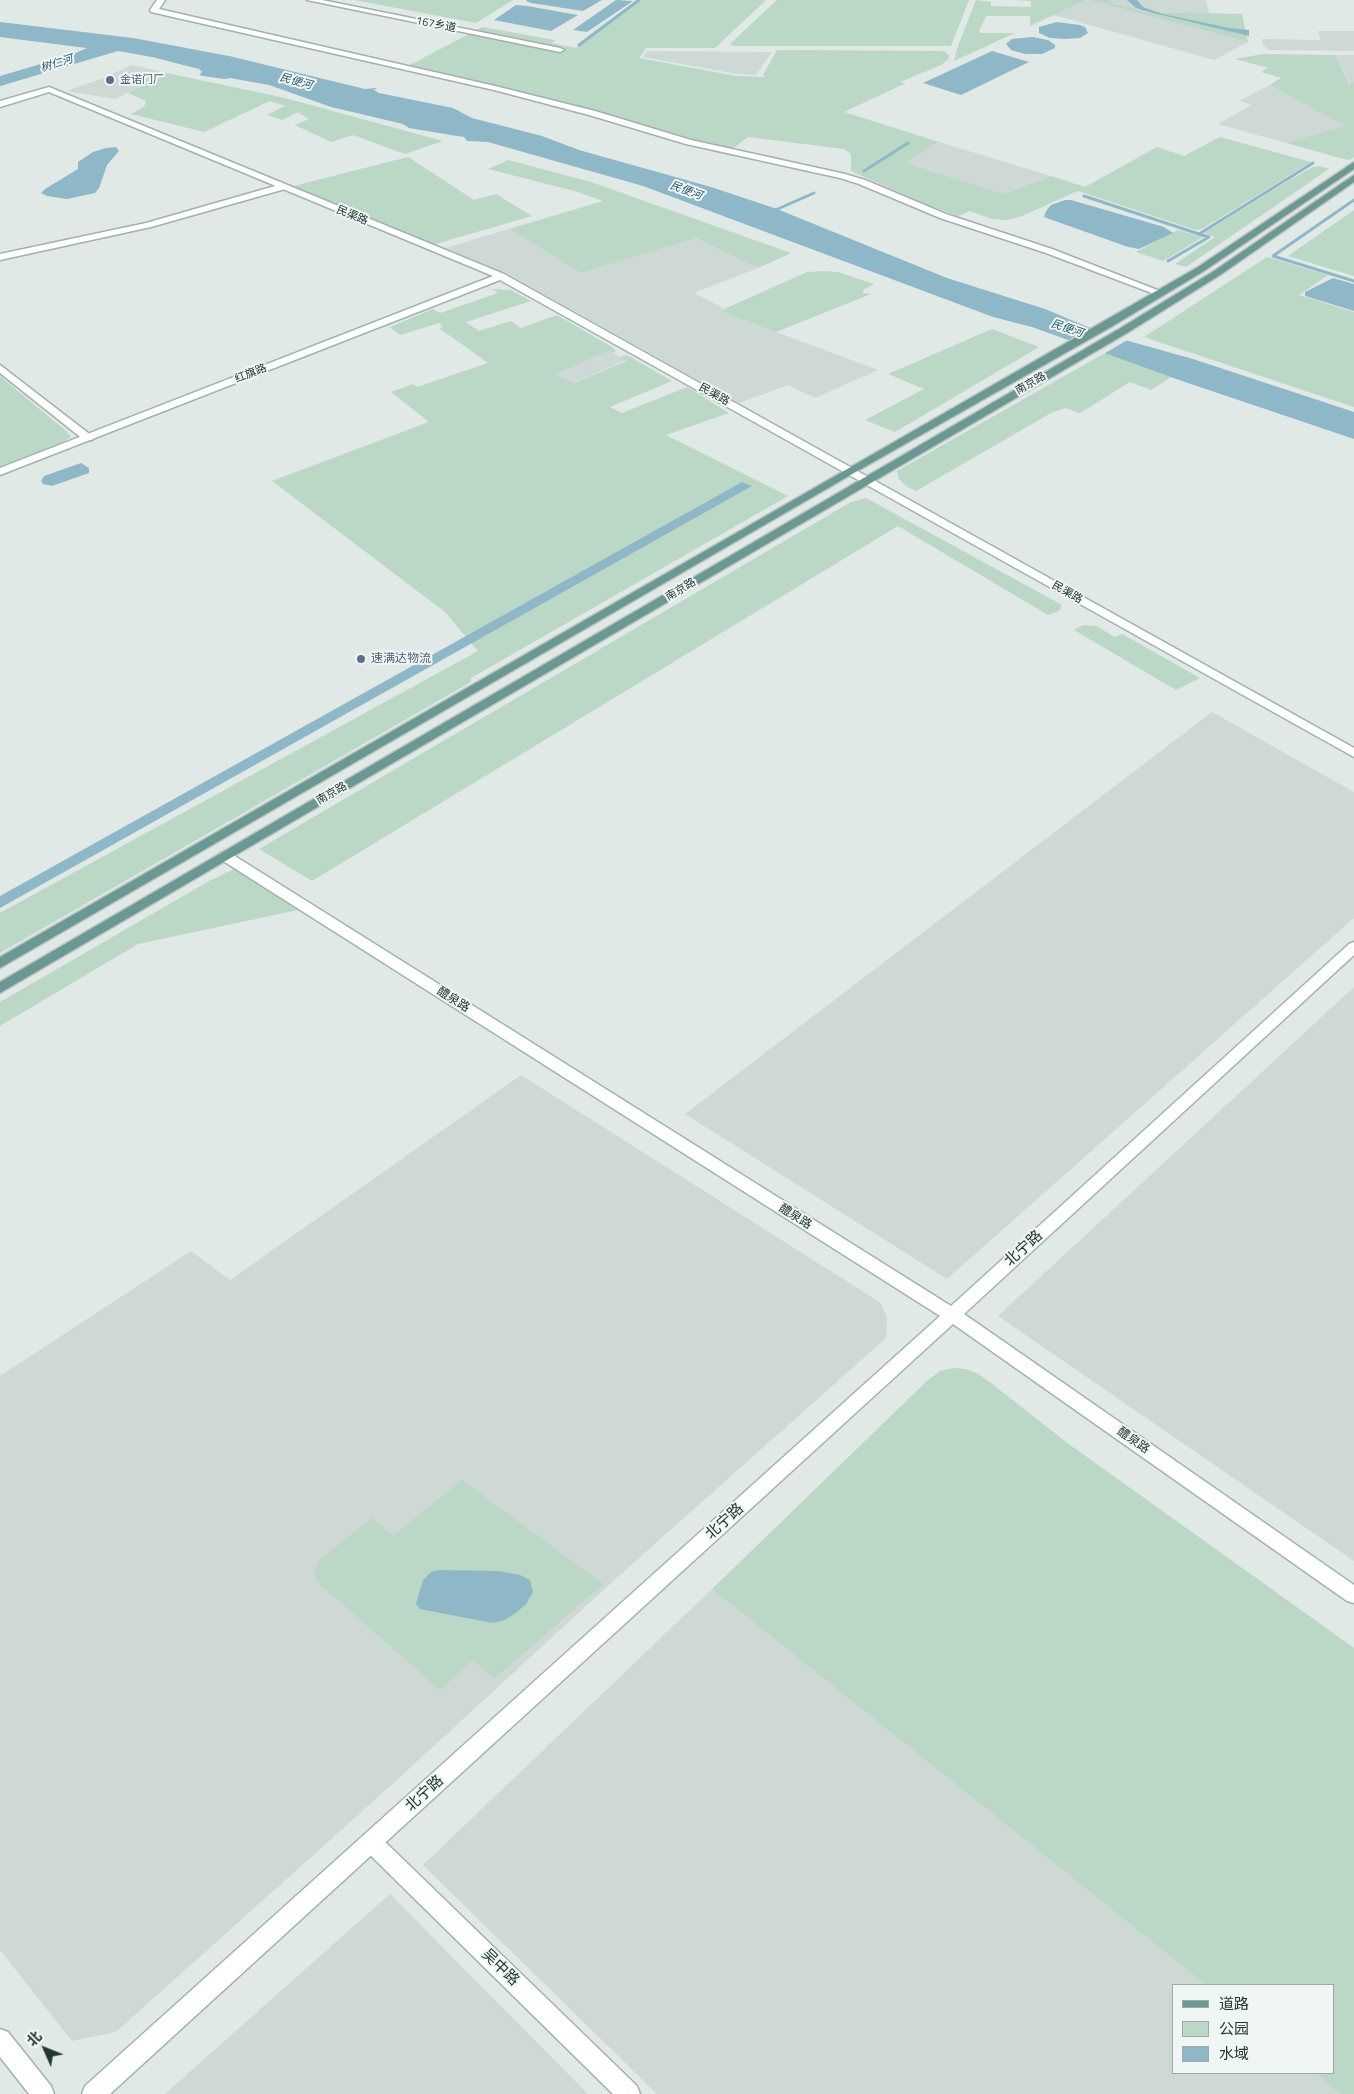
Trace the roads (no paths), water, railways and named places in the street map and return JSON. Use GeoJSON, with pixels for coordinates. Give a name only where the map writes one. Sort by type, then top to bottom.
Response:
{"type":"FeatureCollection","features":[{"type":"Feature","properties":{"kind":"main road","name":"南京路"},"geometry":{"type":"LineString","coordinates":[[0,963],[850,471],[1108,325],[1201,268],[1354,165]]}},
{"type":"Feature","properties":{"kind":"main road","name":"南京路"},"geometry":{"type":"LineString","coordinates":[[0,988],[1123,331],[1217,273],[1354,178]]}},
{"type":"Feature","properties":{"kind":"street"},"geometry":{"type":"LineString","coordinates":[[161,0],[154,10],[495,88],[592,113],[689,142],[842,176],[862,182],[943,216],[1049,251],[1160,293]]}},
{"type":"Feature","properties":{"kind":"street","name":"167乡道"},"geometry":{"type":"LineString","coordinates":[[311,0],[560,50]]}},
{"type":"Feature","properties":{"kind":"street","name":"民渠路"},"geometry":{"type":"LineString","coordinates":[[0,104],[49,89],[501,276],[1354,753]]}},
{"type":"Feature","properties":{"kind":"street"},"geometry":{"type":"LineString","coordinates":[[0,257],[148,225],[282,187]]}},
{"type":"Feature","properties":{"kind":"street","name":"红旗路"},"geometry":{"type":"LineString","coordinates":[[0,472],[501,276]]}},
{"type":"Feature","properties":{"kind":"street"},"geometry":{"type":"LineString","coordinates":[[0,368],[88,438]]}},
{"type":"Feature","properties":{"kind":"street","name":"醴泉路"},"geometry":{"type":"LineString","coordinates":[[225,856],[952,1315],[1354,1596]]}},
{"type":"Feature","properties":{"kind":"street","name":"北宁路"},"geometry":{"type":"LineString","coordinates":[[93,2094],[952,1315],[1354,947]]}},
{"type":"Feature","properties":{"kind":"street","name":"吴中路"},"geometry":{"type":"LineString","coordinates":[[371,1842],[629,2094]]}},
{"type":"Feature","properties":{"kind":"street"},"geometry":{"type":"LineString","coordinates":[[0,2040],[43,2094]]}},
{"type":"Feature","properties":{"kind":"water"},"geometry":{"type":"Polygon","coordinates":[[[527,0],[602,0],[583,11],[531,3],[527,0]]]}},
{"type":"Feature","properties":{"kind":"water"},"geometry":{"type":"Polygon","coordinates":[[[616,0],[633,1],[587,32],[573,30],[616,0]]]}},
{"type":"Feature","properties":{"kind":"water"},"geometry":{"type":"Polygon","coordinates":[[[1127,0],[1137,0],[1143,7],[1163,14],[1229,28],[1249,30],[1249,36],[1145,11],[1136,8],[1127,0]]]}},
{"type":"Feature","properties":{"kind":"water"},"geometry":{"type":"Polygon","coordinates":[[[516,5],[578,15],[551,31],[494,20],[516,5]]]}},
{"type":"Feature","properties":{"kind":"water","name":"民便河"},"geometry":{"type":"Polygon","coordinates":[[[0,22],[133,38],[229,56],[365,89],[377,88],[374,90],[379,93],[453,108],[472,118],[542,136],[579,150],[711,187],[777,209],[947,278],[1045,309],[1107,335],[1193,359],[1354,412],[1354,439],[1182,381],[1032,327],[993,317],[643,186],[488,142],[467,141],[464,137],[409,128],[403,124],[331,107],[269,85],[230,78],[203,76],[199,75],[202,72],[199,69],[152,57],[118,51],[0,86],[0,80],[102,50],[0,37],[0,22]]]}},
{"type":"Feature","properties":{"kind":"water"},"geometry":{"type":"Polygon","coordinates":[[[1057,22],[1080,25],[1085,27],[1088,33],[1080,38],[1066,39],[1050,38],[1039,33],[1039,27],[1057,22]]]}},
{"type":"Feature","properties":{"kind":"water"},"geometry":{"type":"Polygon","coordinates":[[[1033,37],[1048,40],[1055,45],[1055,48],[1042,54],[1025,54],[1011,50],[1006,44],[1012,39],[1033,37]]]}},
{"type":"Feature","properties":{"kind":"water"},"geometry":{"type":"Polygon","coordinates":[[[992,51],[1029,62],[961,95],[923,83],[992,51]]]}},
{"type":"Feature","properties":{"kind":"water"},"geometry":{"type":"Polygon","coordinates":[[[116,147],[119,151],[107,165],[99,188],[95,193],[67,199],[47,196],[41,193],[78,169],[78,162],[93,152],[116,147]]]}},
{"type":"Feature","properties":{"kind":"water"},"geometry":{"type":"Polygon","coordinates":[[[1071,200],[1164,227],[1173,233],[1139,249],[1128,247],[1044,217],[1051,205],[1071,200]]]}},
{"type":"Feature","properties":{"kind":"water"},"geometry":{"type":"Polygon","coordinates":[[[1333,278],[1354,284],[1354,311],[1305,296],[1305,292],[1333,278]]]}},
{"type":"Feature","properties":{"kind":"water"},"geometry":{"type":"Polygon","coordinates":[[[81,463],[89,468],[89,473],[52,486],[43,484],[41,481],[44,476],[81,463]]]}},
{"type":"Feature","properties":{"kind":"water"},"geometry":{"type":"Polygon","coordinates":[[[742,482],[752,486],[0,908],[0,896],[742,482]]]}},
{"type":"Feature","properties":{"kind":"water"},"geometry":{"type":"Polygon","coordinates":[[[440,1570],[499,1571],[520,1575],[530,1580],[533,1592],[526,1604],[517,1612],[505,1620],[493,1623],[420,1609],[416,1604],[423,1580],[431,1572],[440,1570]]]}},
{"type":"Feature","properties":{"kind":"waterway"},"geometry":{"type":"LineString","coordinates":[[579,45],[639,0]]}},
{"type":"Feature","properties":{"kind":"waterway","name":"树仁河"},"geometry":{"type":"LineString","coordinates":[[0,81],[77,58],[113,42]]}},
{"type":"Feature","properties":{"kind":"waterway"},"geometry":{"type":"LineString","coordinates":[[864,171],[908,143]]}},
{"type":"Feature","properties":{"kind":"waterway"},"geometry":{"type":"LineString","coordinates":[[1199,234],[1313,163]]}},
{"type":"Feature","properties":{"kind":"waterway"},"geometry":{"type":"LineString","coordinates":[[771,212],[814,193]]}},
{"type":"Feature","properties":{"kind":"waterway"},"geometry":{"type":"LineString","coordinates":[[1084,196],[1199,234]]}},
{"type":"Feature","properties":{"kind":"waterway"},"geometry":{"type":"LineString","coordinates":[[1354,200],[1273,256],[1354,281]]}},
{"type":"Feature","properties":{"kind":"waterway"},"geometry":{"type":"LineString","coordinates":[[1168,261],[1209,237],[1199,234]]}},
{"type":"Feature","properties":{"kind":"place","name":"金诺门厂"},"geometry":{"type":"Point","coordinates":[110,80]}},
{"type":"Feature","properties":{"kind":"place","name":"速满达物流"},"geometry":{"type":"Point","coordinates":[361,659]}}]}
